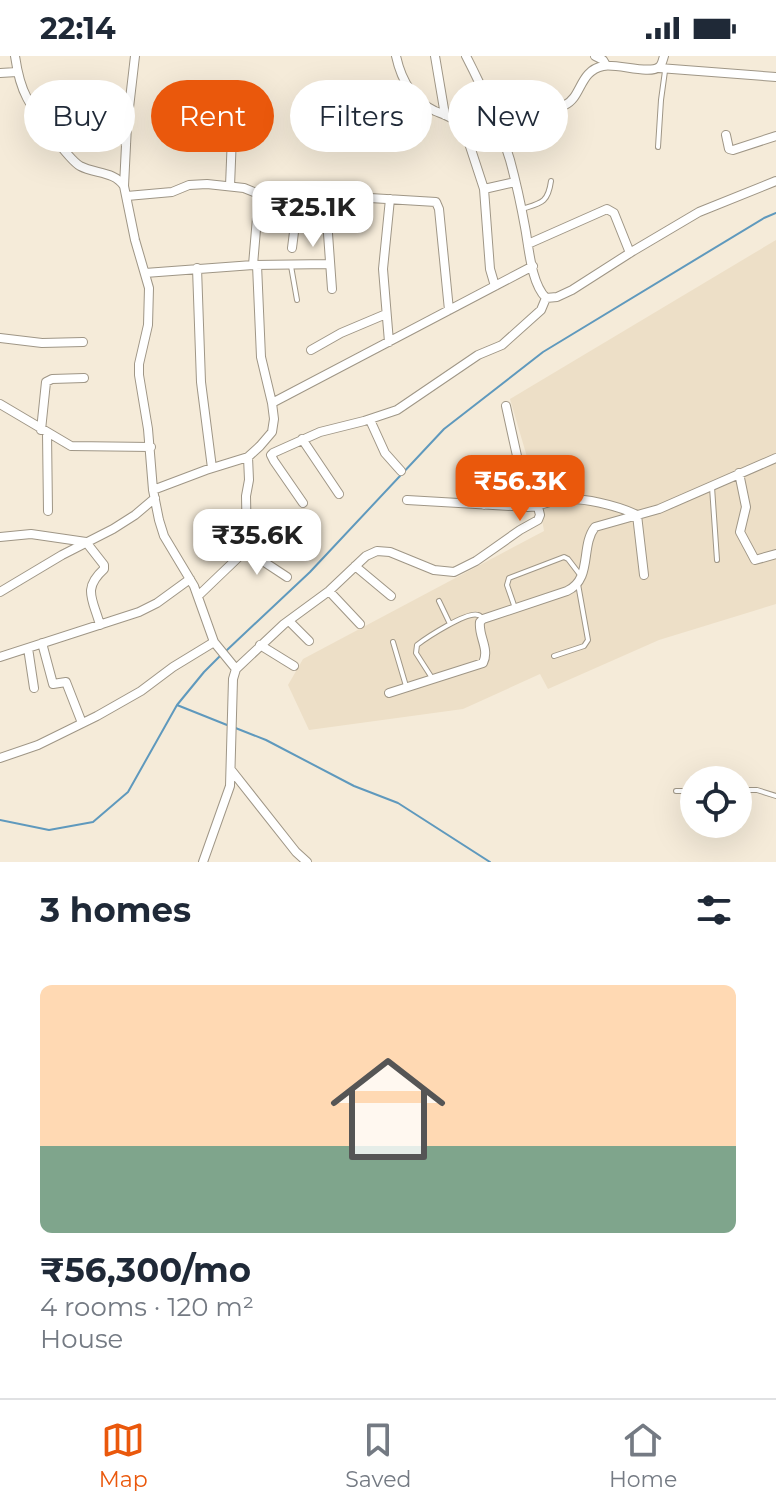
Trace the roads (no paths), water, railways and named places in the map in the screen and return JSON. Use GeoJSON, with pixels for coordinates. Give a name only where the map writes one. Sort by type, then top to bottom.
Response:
{"type":"FeatureCollection","features":[{"type":"Feature","properties":{"kind":"street"},"geometry":{"type":"LineString","coordinates":[[15,56],[17,72],[27,98],[77,165],[114,176],[124,186],[150,299],[139,375],[151,447],[154,494],[164,536],[190,579],[214,642],[236,669]]}},
{"type":"Feature","properties":{"kind":"street"},"geometry":{"type":"LineString","coordinates":[[133,80],[135,56]]}},
{"type":"Feature","properties":{"kind":"street"},"geometry":{"type":"LineString","coordinates":[[396,56],[401,75],[414,95],[463,127],[484,189],[490,269],[495,286]]}},
{"type":"Feature","properties":{"kind":"street"},"geometry":{"type":"LineString","coordinates":[[435,56],[445,115]]}},
{"type":"Feature","properties":{"kind":"street"},"geometry":{"type":"LineString","coordinates":[[466,56],[477,80]]}},
{"type":"Feature","properties":{"kind":"street"},"geometry":{"type":"LineString","coordinates":[[595,56],[606,65]]}},
{"type":"Feature","properties":{"kind":"street"},"geometry":{"type":"LineString","coordinates":[[662,68],[664,56]]}},
{"type":"Feature","properties":{"kind":"street"},"geometry":{"type":"LineString","coordinates":[[568,103],[587,74],[606,65],[776,77]]}},
{"type":"Feature","properties":{"kind":"street"},"geometry":{"type":"LineString","coordinates":[[0,73],[17,72]]}},
{"type":"Feature","properties":{"kind":"street"},"geometry":{"type":"LineString","coordinates":[[726,135],[729,149],[733,150],[776,136]]}},
{"type":"Feature","properties":{"kind":"street"},"geometry":{"type":"LineString","coordinates":[[124,186],[126,152]]}},
{"type":"Feature","properties":{"kind":"street"},"geometry":{"type":"LineString","coordinates":[[230,186],[231,152]]}},
{"type":"Feature","properties":{"kind":"street"},"geometry":{"type":"LineString","coordinates":[[506,152],[533,266],[546,298]]}},
{"type":"Feature","properties":{"kind":"street"},"geometry":{"type":"LineString","coordinates":[[546,298],[572,290],[699,212],[776,181]]}},
{"type":"Feature","properties":{"kind":"street"},"geometry":{"type":"LineString","coordinates":[[484,189],[515,182]]}},
{"type":"Feature","properties":{"kind":"street"},"geometry":{"type":"LineString","coordinates":[[127,196],[172,192],[195,184],[230,186],[297,208],[364,198],[434,202],[438,204],[449,310]]}},
{"type":"Feature","properties":{"kind":"street"},"geometry":{"type":"LineString","coordinates":[[0,592],[135,515],[154,494],[212,468],[248,457],[272,432],[272,403],[261,357],[255,265],[259,194]]}},
{"type":"Feature","properties":{"kind":"street"},"geometry":{"type":"LineString","coordinates":[[389,342],[383,269],[390,199]]}},
{"type":"Feature","properties":{"kind":"street"},"geometry":{"type":"LineString","coordinates":[[326,206],[332,289]]}},
{"type":"Feature","properties":{"kind":"street"},"geometry":{"type":"LineString","coordinates":[[292,248],[297,208]]}},
{"type":"Feature","properties":{"kind":"street"},"geometry":{"type":"LineString","coordinates":[[528,244],[607,209],[614,213],[630,253]]}},
{"type":"Feature","properties":{"kind":"street"},"geometry":{"type":"LineString","coordinates":[[145,273],[255,265],[330,264]]}},
{"type":"Feature","properties":{"kind":"street"},"geometry":{"type":"LineString","coordinates":[[272,403],[533,266]]}},
{"type":"Feature","properties":{"kind":"street"},"geometry":{"type":"LineString","coordinates":[[197,268],[201,382],[212,468]]}},
{"type":"Feature","properties":{"kind":"street"},"geometry":{"type":"LineString","coordinates":[[303,503],[274,461],[271,455],[276,450],[320,432],[397,410],[478,355],[502,345],[541,310],[546,298]]}},
{"type":"Feature","properties":{"kind":"street"},"geometry":{"type":"LineString","coordinates":[[311,350],[386,314]]}},
{"type":"Feature","properties":{"kind":"street"},"geometry":{"type":"LineString","coordinates":[[0,338],[42,343],[83,342]]}},
{"type":"Feature","properties":{"kind":"street"},"geometry":{"type":"LineString","coordinates":[[48,511],[44,431],[46,382],[84,378]]}},
{"type":"Feature","properties":{"kind":"street"},"geometry":{"type":"LineString","coordinates":[[0,404],[71,446],[151,447]]}},
{"type":"Feature","properties":{"kind":"street"},"geometry":{"type":"LineString","coordinates":[[203,862],[230,786],[233,679],[236,669],[366,556],[385,551],[434,570],[454,572],[537,520],[540,515],[538,507],[519,465],[506,406]]}},
{"type":"Feature","properties":{"kind":"street"},"geometry":{"type":"LineString","coordinates":[[370,420],[385,453],[401,471]]}},
{"type":"Feature","properties":{"kind":"street"},"geometry":{"type":"LineString","coordinates":[[302,439],[339,494]]}},
{"type":"Feature","properties":{"kind":"street"},"geometry":{"type":"LineString","coordinates":[[198,596],[246,550],[248,457]]}},
{"type":"Feature","properties":{"kind":"street"},"geometry":{"type":"LineString","coordinates":[[389,693],[483,663],[486,654],[480,622],[567,591],[580,580],[593,529],[597,526],[659,509],[776,458]]}},
{"type":"Feature","properties":{"kind":"street"},"geometry":{"type":"LineString","coordinates":[[479,462],[484,505]]}},
{"type":"Feature","properties":{"kind":"street"},"geometry":{"type":"LineString","coordinates":[[739,473],[746,507],[741,534],[755,560],[776,554]]}},
{"type":"Feature","properties":{"kind":"street"},"geometry":{"type":"LineString","coordinates":[[407,500],[538,507],[566,499],[637,515]]}},
{"type":"Feature","properties":{"kind":"street"},"geometry":{"type":"LineString","coordinates":[[637,515],[644,575]]}},
{"type":"Feature","properties":{"kind":"street"},"geometry":{"type":"LineString","coordinates":[[0,537],[31,534],[86,542],[104,565],[93,580],[91,589],[100,625]]}},
{"type":"Feature","properties":{"kind":"street"},"geometry":{"type":"LineString","coordinates":[[246,550],[287,577]]}},
{"type":"Feature","properties":{"kind":"street"},"geometry":{"type":"LineString","coordinates":[[355,566],[391,596]]}},
{"type":"Feature","properties":{"kind":"street"},"geometry":{"type":"LineString","coordinates":[[0,657],[150,607],[190,579]]}},
{"type":"Feature","properties":{"kind":"street"},"geometry":{"type":"LineString","coordinates":[[329,591],[360,624]]}},
{"type":"Feature","properties":{"kind":"street"},"geometry":{"type":"LineString","coordinates":[[289,621],[309,641]]}},
{"type":"Feature","properties":{"kind":"street"},"geometry":{"type":"LineString","coordinates":[[0,758],[38,745],[82,723],[141,691],[214,642]]}},
{"type":"Feature","properties":{"kind":"street"},"geometry":{"type":"LineString","coordinates":[[42,643],[53,684],[66,682],[82,723]]}},
{"type":"Feature","properties":{"kind":"street"},"geometry":{"type":"LineString","coordinates":[[260,645],[294,666]]}},
{"type":"Feature","properties":{"kind":"street"},"geometry":{"type":"LineString","coordinates":[[28,648],[34,688]]}},
{"type":"Feature","properties":{"kind":"street"},"geometry":{"type":"LineString","coordinates":[[232,771],[307,862]]}},
{"type":"Feature","properties":{"kind":"street"},"geometry":{"type":"LineString","coordinates":[[294,862],[296,852]]}},
{"type":"Feature","properties":{"kind":"lane"},"geometry":{"type":"LineString","coordinates":[[658,147],[662,68]]}},
{"type":"Feature","properties":{"kind":"lane"},"geometry":{"type":"LineString","coordinates":[[522,209],[546,199],[551,181]]}},
{"type":"Feature","properties":{"kind":"lane"},"geometry":{"type":"LineString","coordinates":[[291,264],[297,300]]}},
{"type":"Feature","properties":{"kind":"lane"},"geometry":{"type":"LineString","coordinates":[[712,487],[717,560]]}},
{"type":"Feature","properties":{"kind":"lane"},"geometry":{"type":"LineString","coordinates":[[515,608],[507,585],[509,578],[564,557],[568,559],[580,580],[588,640],[584,646],[554,656]]}},
{"type":"Feature","properties":{"kind":"lane"},"geometry":{"type":"LineString","coordinates":[[439,601],[450,625]]}},
{"type":"Feature","properties":{"kind":"lane"},"geometry":{"type":"LineString","coordinates":[[433,680],[416,653],[419,642],[472,614],[480,615],[483,619]]}},
{"type":"Feature","properties":{"kind":"lane"},"geometry":{"type":"LineString","coordinates":[[393,642],[407,688]]}},
{"type":"Feature","properties":{"kind":"lane"},"geometry":{"type":"LineString","coordinates":[[752,790],[776,796]]}},
{"type":"Feature","properties":{"kind":"waterway"},"geometry":{"type":"LineString","coordinates":[[227,650],[310,572],[444,429],[543,352],[776,213]]}},
{"type":"Feature","properties":{"kind":"waterway"},"geometry":{"type":"LineString","coordinates":[[0,820],[49,830],[93,822],[128,792],[177,705],[222,654]]}},
{"type":"Feature","properties":{"kind":"waterway"},"geometry":{"type":"LineString","coordinates":[[177,705],[227,725]]}},
{"type":"Feature","properties":{"kind":"waterway"},"geometry":{"type":"LineString","coordinates":[[233,727],[266,740],[354,786],[398,803],[490,862]]}}]}
